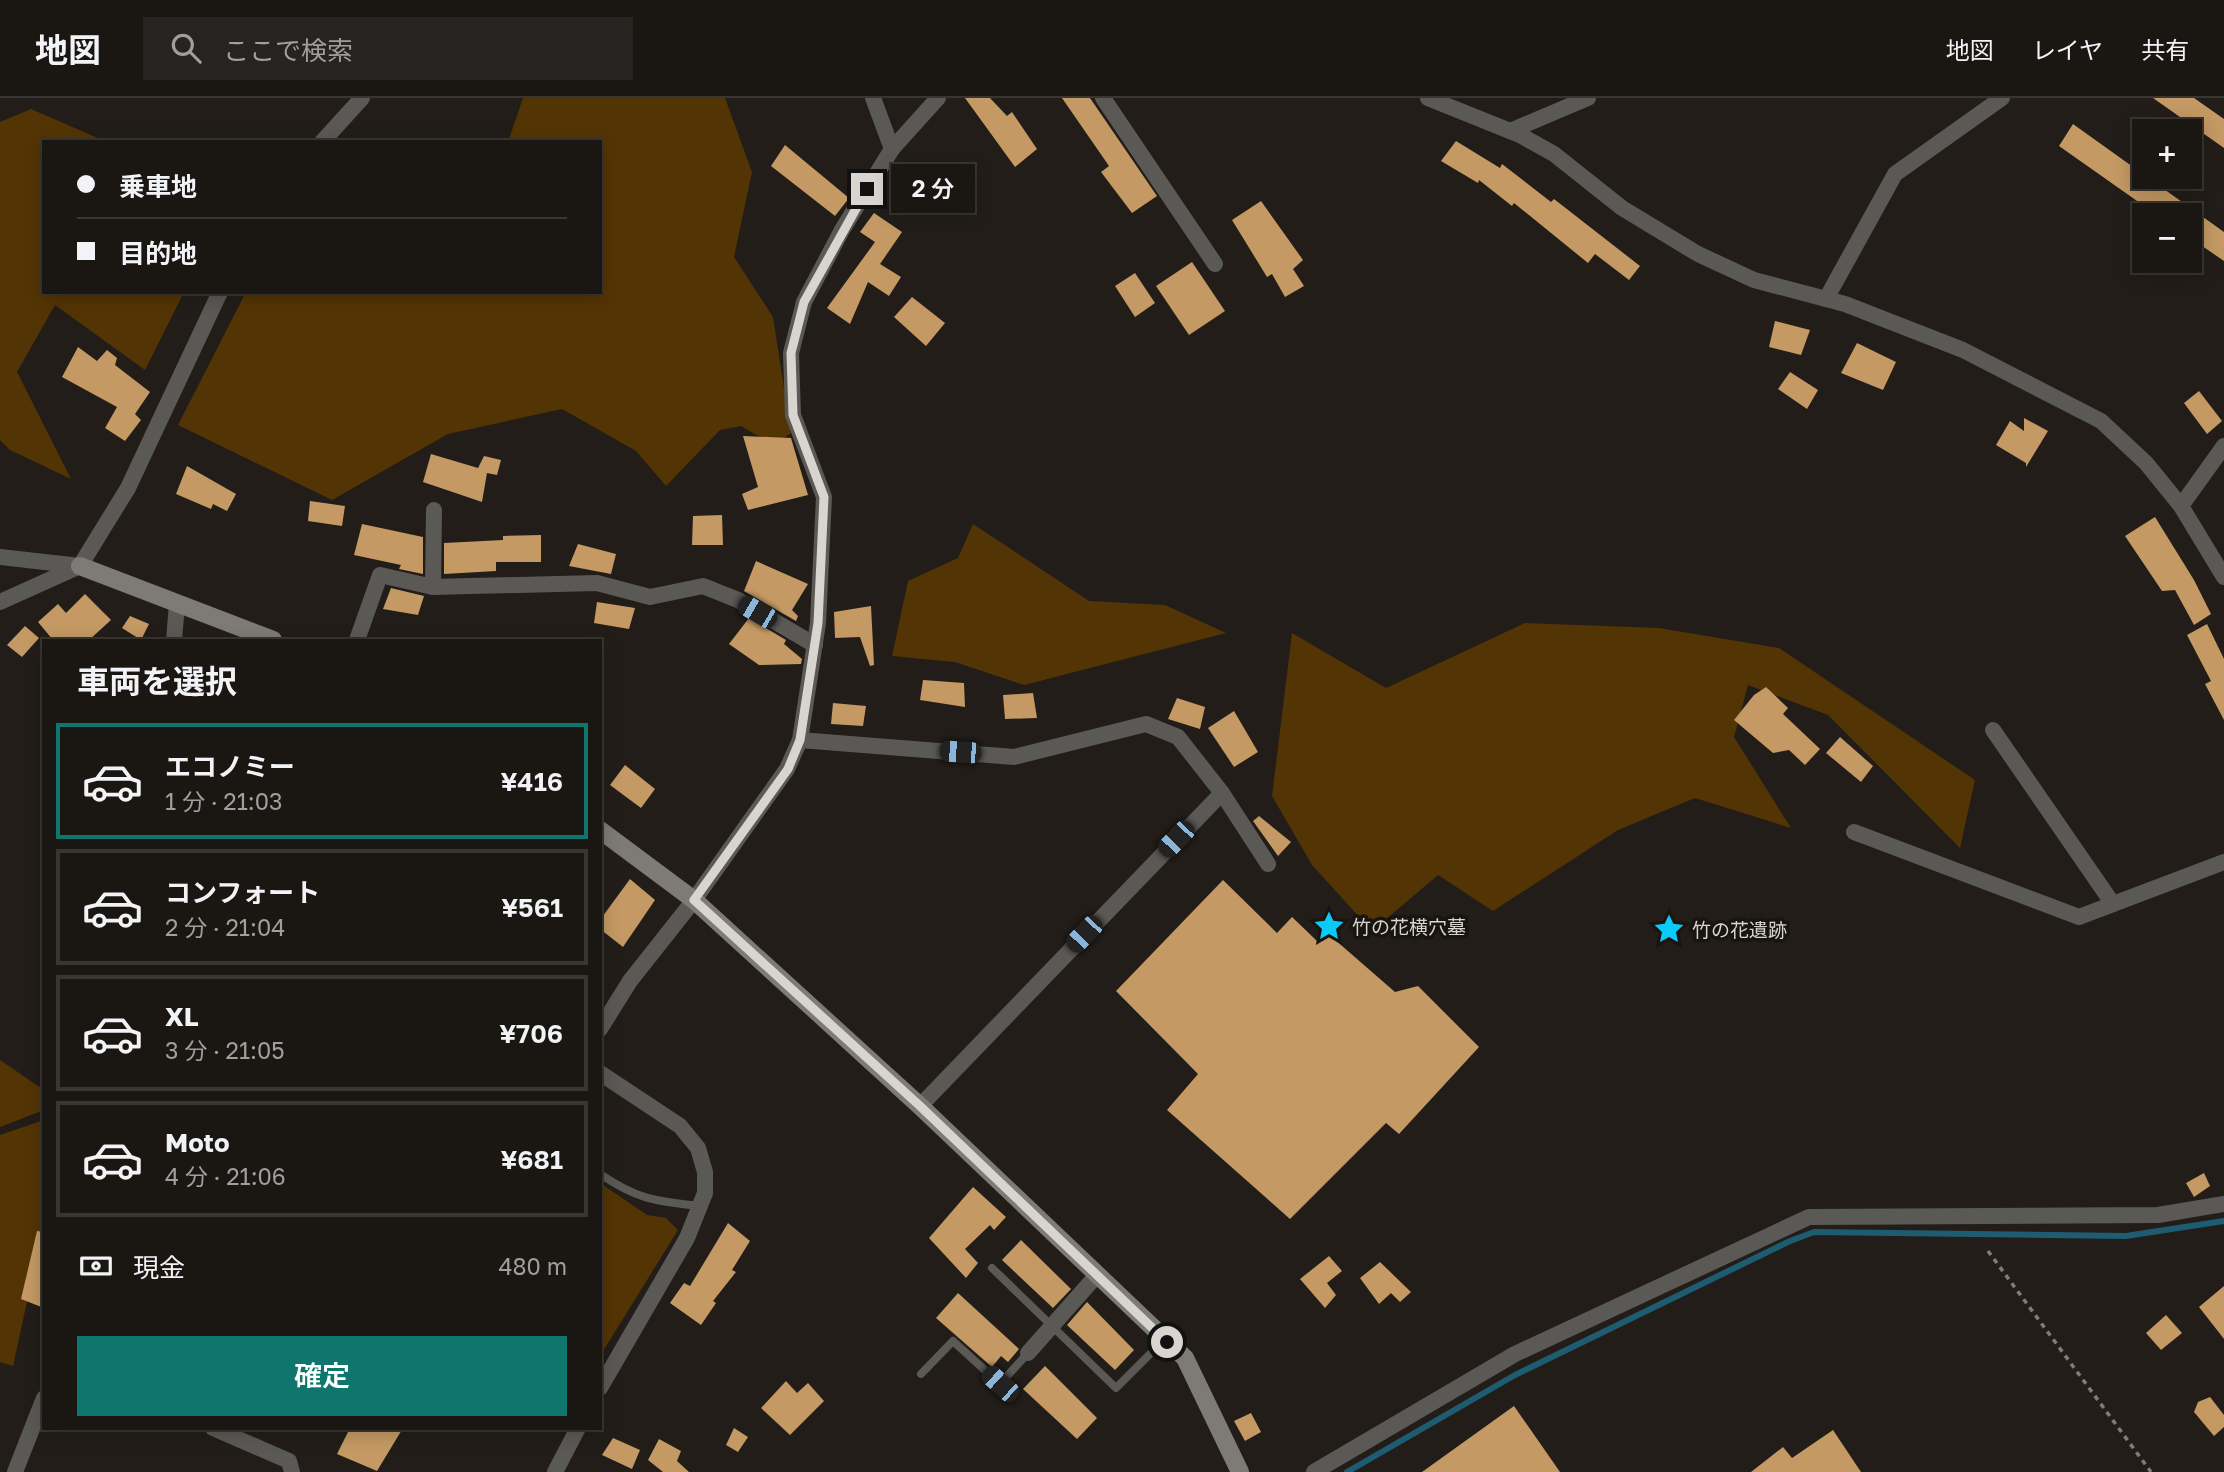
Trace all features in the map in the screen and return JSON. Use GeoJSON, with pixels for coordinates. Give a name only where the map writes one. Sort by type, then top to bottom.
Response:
{"type":"FeatureCollection","features":[{"type":"Feature","properties":{"kind":"street"},"geometry":{"type":"LineString","coordinates":[[324,140],[362,98]]}},
{"type":"Feature","properties":{"kind":"street"},"geometry":{"type":"LineString","coordinates":[[873,98],[892,149]]}},
{"type":"Feature","properties":{"kind":"street"},"geometry":{"type":"LineString","coordinates":[[602,1026],[629,981],[694,900],[788,769],[800,740],[815,645],[824,497],[793,415],[791,353],[804,302],[842,230],[892,149],[938,98]]}},
{"type":"Feature","properties":{"kind":"street"},"geometry":{"type":"LineString","coordinates":[[1103,98],[1215,264]]}},
{"type":"Feature","properties":{"kind":"street"},"geometry":{"type":"LineString","coordinates":[[1428,98],[1510,131],[1554,154],[1622,208],[1698,254],[1754,280],[1826,299],[1963,350],[2101,421],[2146,463],[2181,506],[2224,577]]}},
{"type":"Feature","properties":{"kind":"street"},"geometry":{"type":"LineString","coordinates":[[1510,131],[1588,98]]}},
{"type":"Feature","properties":{"kind":"street"},"geometry":{"type":"LineString","coordinates":[[1826,299],[1895,174],[2002,98]]}},
{"type":"Feature","properties":{"kind":"street"},"geometry":{"type":"LineString","coordinates":[[0,602],[80,566],[128,488],[219,294]]}},
{"type":"Feature","properties":{"kind":"street"},"geometry":{"type":"LineString","coordinates":[[2181,506],[2224,446]]}},
{"type":"Feature","properties":{"kind":"street"},"geometry":{"type":"LineString","coordinates":[[433,587],[434,510]]}},
{"type":"Feature","properties":{"kind":"street"},"geometry":{"type":"LineString","coordinates":[[0,557],[80,566],[270,639]]}},
{"type":"Feature","properties":{"kind":"street"},"geometry":{"type":"LineString","coordinates":[[357,639],[380,575],[433,587],[597,583],[650,597],[703,586],[738,600],[815,645]]}},
{"type":"Feature","properties":{"kind":"street"},"geometry":{"type":"LineString","coordinates":[[174,639],[177,604]]}},
{"type":"Feature","properties":{"kind":"street"},"geometry":{"type":"LineString","coordinates":[[800,740],[1014,757],[1146,724],[1178,737],[1222,793],[1268,864]]}},
{"type":"Feature","properties":{"kind":"street"},"geometry":{"type":"LineString","coordinates":[[1993,730],[2113,904]]}},
{"type":"Feature","properties":{"kind":"street"},"geometry":{"type":"LineString","coordinates":[[920,1106],[1222,793]]}},
{"type":"Feature","properties":{"kind":"street"},"geometry":{"type":"LineString","coordinates":[[602,831],[694,900],[920,1106],[1185,1358],[1240,1472]]}},
{"type":"Feature","properties":{"kind":"street"},"geometry":{"type":"LineString","coordinates":[[1854,832],[2079,917],[2224,862]]}},
{"type":"Feature","properties":{"kind":"street"},"geometry":{"type":"LineString","coordinates":[[602,1074],[680,1126],[698,1148],[705,1172],[705,1193],[687,1238],[602,1385]]}},
{"type":"Feature","properties":{"kind":"street"},"geometry":{"type":"LineString","coordinates":[[1314,1472],[1515,1354],[1809,1217],[2158,1215],[2224,1204]]}},
{"type":"Feature","properties":{"kind":"street"},"geometry":{"type":"LineString","coordinates":[[1028,1353],[1097,1275]]}},
{"type":"Feature","properties":{"kind":"street"},"geometry":{"type":"LineString","coordinates":[[15,1472],[42,1403]]}},
{"type":"Feature","properties":{"kind":"street"},"geometry":{"type":"LineString","coordinates":[[218,1430],[289,1461],[292,1472]]}},
{"type":"Feature","properties":{"kind":"street"},"geometry":{"type":"LineString","coordinates":[[555,1472],[577,1430]]}},
{"type":"Feature","properties":{"kind":"lane"},"geometry":{"type":"LineString","coordinates":[[602,1175],[624,1191],[646,1200],[700,1206]]}},
{"type":"Feature","properties":{"kind":"lane"},"geometry":{"type":"LineString","coordinates":[[992,1268],[1115,1388],[1150,1354]]}},
{"type":"Feature","properties":{"kind":"lane"},"geometry":{"type":"LineString","coordinates":[[921,1374],[953,1341],[1000,1384],[1028,1353]]}},
{"type":"Feature","properties":{"kind":"path"},"geometry":{"type":"LineString","coordinates":[[1988,1251],[2151,1472]]}},
{"type":"Feature","properties":{"kind":"shaded area"},"geometry":{"type":"Polygon","coordinates":[[[523,98],[725,98],[752,172],[734,257],[773,317],[791,433],[774,445],[741,426],[720,430],[666,486],[636,451],[562,409],[448,434],[332,500],[178,425],[245,294],[602,294],[602,140],[509,140],[523,98]]]}},
{"type":"Feature","properties":{"kind":"shaded area"},"geometry":{"type":"Polygon","coordinates":[[[31,109],[102,140],[42,140],[42,294],[183,294],[145,370],[55,305],[17,372],[71,479],[10,450],[0,440],[0,122],[31,109]]]}},
{"type":"Feature","properties":{"kind":"shaded area"},"geometry":{"type":"Polygon","coordinates":[[[973,524],[1089,601],[1165,605],[1226,633],[1024,685],[955,662],[892,656],[908,581],[958,558],[973,524]]]}},
{"type":"Feature","properties":{"kind":"shaded area"},"geometry":{"type":"Polygon","coordinates":[[[1525,623],[1659,628],[1779,648],[1975,780],[1960,848],[1828,715],[1748,685],[1734,737],[1791,828],[1695,798],[1618,830],[1493,911],[1438,875],[1372,931],[1312,865],[1272,796],[1292,633],[1386,688],[1525,623]]]}},
{"type":"Feature","properties":{"kind":"shaded area"},"geometry":{"type":"Polygon","coordinates":[[[0,1060],[42,1089],[42,1111],[0,1127],[0,1060]]]}},
{"type":"Feature","properties":{"kind":"shaded area"},"geometry":{"type":"Polygon","coordinates":[[[42,1121],[42,1242],[13,1366],[0,1362],[0,1135],[42,1121]]]}},
{"type":"Feature","properties":{"kind":"shaded area"},"geometry":{"type":"Polygon","coordinates":[[[602,1184],[647,1215],[666,1218],[678,1230],[602,1353],[602,1184]]]}},
{"type":"Feature","properties":{"kind":"building"},"geometry":{"type":"Polygon","coordinates":[[[965,98],[990,98],[1007,116],[1012,112],[1037,149],[1015,167],[965,98]]]}},
{"type":"Feature","properties":{"kind":"building"},"geometry":{"type":"Polygon","coordinates":[[[1062,98],[1090,98],[1157,196],[1132,213],[1101,172],[1109,166],[1062,98]]]}},
{"type":"Feature","properties":{"kind":"building"},"geometry":{"type":"Polygon","coordinates":[[[2153,98],[2194,98],[2224,119],[2224,148],[2202,133],[2202,119],[2183,119],[2153,98]]]}},
{"type":"Feature","properties":{"kind":"building"},"geometry":{"type":"Polygon","coordinates":[[[2073,124],[2132,166],[2132,189],[2164,189],[2183,203],[2140,203],[2059,146],[2073,124]]]}},
{"type":"Feature","properties":{"kind":"building"},"geometry":{"type":"Polygon","coordinates":[[[1456,141],[1500,168],[1502,164],[1551,202],[1554,199],[1640,266],[1629,280],[1595,254],[1588,263],[1514,203],[1512,206],[1479,180],[1478,183],[1441,161],[1456,141]]]}},
{"type":"Feature","properties":{"kind":"building"},"geometry":{"type":"Polygon","coordinates":[[[785,145],[849,198],[835,216],[771,166],[785,145]]]}},
{"type":"Feature","properties":{"kind":"building"},"geometry":{"type":"Polygon","coordinates":[[[1261,201],[1303,260],[1293,269],[1304,286],[1285,297],[1272,274],[1267,277],[1232,220],[1261,201]]]}},
{"type":"Feature","properties":{"kind":"building"},"geometry":{"type":"Polygon","coordinates":[[[874,213],[902,232],[880,264],[901,277],[889,296],[868,282],[850,324],[827,308],[875,242],[860,232],[874,213]]]}},
{"type":"Feature","properties":{"kind":"building"},"geometry":{"type":"Polygon","coordinates":[[[2202,216],[2224,232],[2224,261],[2202,246],[2202,216]]]}},
{"type":"Feature","properties":{"kind":"building"},"geometry":{"type":"Polygon","coordinates":[[[1192,262],[1225,311],[1189,335],[1156,286],[1192,262]]]}},
{"type":"Feature","properties":{"kind":"building"},"geometry":{"type":"Polygon","coordinates":[[[1135,273],[1155,303],[1135,317],[1115,286],[1135,273]]]}},
{"type":"Feature","properties":{"kind":"building"},"geometry":{"type":"Polygon","coordinates":[[[912,297],[945,323],[926,346],[894,317],[912,297]]]}},
{"type":"Feature","properties":{"kind":"building"},"geometry":{"type":"Polygon","coordinates":[[[1775,321],[1810,330],[1801,355],[1769,347],[1775,321]]]}},
{"type":"Feature","properties":{"kind":"building"},"geometry":{"type":"Polygon","coordinates":[[[1857,343],[1896,362],[1883,390],[1841,373],[1857,343]]]}},
{"type":"Feature","properties":{"kind":"building"},"geometry":{"type":"Polygon","coordinates":[[[78,347],[97,361],[107,350],[117,358],[115,365],[150,392],[135,414],[141,420],[125,441],[105,428],[117,407],[62,377],[78,347]]]}},
{"type":"Feature","properties":{"kind":"building"},"geometry":{"type":"Polygon","coordinates":[[[1790,372],[1818,390],[1807,409],[1778,389],[1790,372]]]}},
{"type":"Feature","properties":{"kind":"building"},"geometry":{"type":"Polygon","coordinates":[[[2199,391],[2222,421],[2207,434],[2184,403],[2199,391]]]}},
{"type":"Feature","properties":{"kind":"building"},"geometry":{"type":"Polygon","coordinates":[[[2024,418],[2048,431],[2026,467],[2026,463],[1996,445],[2010,421],[2024,431],[2024,418]]]}},
{"type":"Feature","properties":{"kind":"building"},"geometry":{"type":"Polygon","coordinates":[[[743,436],[791,438],[808,495],[748,510],[742,494],[758,487],[743,436]]]}},
{"type":"Feature","properties":{"kind":"building"},"geometry":{"type":"Polygon","coordinates":[[[431,454],[478,468],[484,456],[501,460],[497,475],[487,473],[482,502],[423,482],[431,454]]]}},
{"type":"Feature","properties":{"kind":"building"},"geometry":{"type":"Polygon","coordinates":[[[187,466],[236,494],[227,511],[213,504],[211,509],[176,494],[187,466]]]}},
{"type":"Feature","properties":{"kind":"building"},"geometry":{"type":"Polygon","coordinates":[[[310,501],[345,506],[342,526],[308,521],[310,501]]]}},
{"type":"Feature","properties":{"kind":"building"},"geometry":{"type":"Polygon","coordinates":[[[722,515],[723,545],[692,545],[693,516],[722,515]]]}},
{"type":"Feature","properties":{"kind":"building"},"geometry":{"type":"Polygon","coordinates":[[[2155,517],[2194,580],[2211,614],[2194,625],[2175,590],[2162,591],[2125,536],[2155,517]]]}},
{"type":"Feature","properties":{"kind":"building"},"geometry":{"type":"Polygon","coordinates":[[[362,524],[423,537],[423,574],[399,569],[401,565],[354,555],[362,524]]]}},
{"type":"Feature","properties":{"kind":"building"},"geometry":{"type":"Polygon","coordinates":[[[541,535],[541,562],[496,562],[496,571],[444,574],[444,543],[503,540],[503,536],[541,535]]]}},
{"type":"Feature","properties":{"kind":"building"},"geometry":{"type":"Polygon","coordinates":[[[578,544],[616,554],[611,574],[569,566],[578,544]]]}},
{"type":"Feature","properties":{"kind":"building"},"geometry":{"type":"Polygon","coordinates":[[[756,561],[808,584],[792,610],[798,616],[796,621],[744,591],[756,561]]]}},
{"type":"Feature","properties":{"kind":"building"},"geometry":{"type":"Polygon","coordinates":[[[391,588],[424,596],[418,615],[383,609],[391,588]]]}},
{"type":"Feature","properties":{"kind":"building"},"geometry":{"type":"Polygon","coordinates":[[[85,594],[111,620],[90,639],[52,639],[38,622],[58,604],[66,613],[85,594]]]}},
{"type":"Feature","properties":{"kind":"building"},"geometry":{"type":"Polygon","coordinates":[[[597,602],[635,608],[629,629],[594,623],[597,602]]]}},
{"type":"Feature","properties":{"kind":"building"},"geometry":{"type":"Polygon","coordinates":[[[871,606],[874,665],[870,666],[860,637],[835,638],[834,612],[871,606]]]}},
{"type":"Feature","properties":{"kind":"building"},"geometry":{"type":"Polygon","coordinates":[[[130,616],[149,624],[142,639],[122,628],[130,616]]]}},
{"type":"Feature","properties":{"kind":"building"},"geometry":{"type":"Polygon","coordinates":[[[749,618],[786,640],[784,644],[802,659],[801,664],[759,665],[729,644],[749,618]]]}},
{"type":"Feature","properties":{"kind":"building"},"geometry":{"type":"Polygon","coordinates":[[[2207,624],[2224,659],[2224,720],[2205,684],[2211,681],[2187,635],[2207,624]]]}},
{"type":"Feature","properties":{"kind":"building"},"geometry":{"type":"Polygon","coordinates":[[[25,626],[39,638],[22,657],[7,645],[25,626]]]}},
{"type":"Feature","properties":{"kind":"building"},"geometry":{"type":"Polygon","coordinates":[[[923,680],[964,683],[965,707],[920,700],[923,680]]]}},
{"type":"Feature","properties":{"kind":"building"},"geometry":{"type":"Polygon","coordinates":[[[1766,687],[1788,708],[1783,714],[1820,749],[1805,765],[1789,750],[1773,753],[1734,720],[1754,695],[1766,687]]]}},
{"type":"Feature","properties":{"kind":"building"},"geometry":{"type":"Polygon","coordinates":[[[1033,693],[1037,718],[1005,719],[1003,695],[1033,693]]]}},
{"type":"Feature","properties":{"kind":"building"},"geometry":{"type":"Polygon","coordinates":[[[1177,698],[1205,707],[1200,729],[1168,719],[1177,698]]]}},
{"type":"Feature","properties":{"kind":"building"},"geometry":{"type":"Polygon","coordinates":[[[833,703],[866,706],[863,726],[831,724],[833,703]]]}},
{"type":"Feature","properties":{"kind":"building"},"geometry":{"type":"Polygon","coordinates":[[[1234,711],[1258,752],[1234,767],[1208,728],[1234,711]]]}},
{"type":"Feature","properties":{"kind":"building"},"geometry":{"type":"Polygon","coordinates":[[[1840,737],[1873,766],[1861,782],[1826,753],[1840,737]]]}},
{"type":"Feature","properties":{"kind":"building"},"geometry":{"type":"Polygon","coordinates":[[[625,765],[655,789],[641,808],[610,785],[625,765]]]}},
{"type":"Feature","properties":{"kind":"building"},"geometry":{"type":"Polygon","coordinates":[[[1259,816],[1291,842],[1278,856],[1253,821],[1259,816]]]}},
{"type":"Feature","properties":{"kind":"building"},"geometry":{"type":"Polygon","coordinates":[[[630,879],[655,900],[623,947],[602,931],[602,917],[630,879]]]}},
{"type":"Feature","properties":{"kind":"building"},"geometry":{"type":"Polygon","coordinates":[[[1223,880],[1277,933],[1292,917],[1317,941],[1326,932],[1395,992],[1418,986],[1479,1047],[1399,1134],[1386,1123],[1290,1219],[1167,1110],[1198,1074],[1116,991],[1223,880]]]}},
{"type":"Feature","properties":{"kind":"building"},"geometry":{"type":"Polygon","coordinates":[[[2204,1173],[2210,1186],[2194,1197],[2186,1183],[2204,1173]]]}},
{"type":"Feature","properties":{"kind":"building"},"geometry":{"type":"Polygon","coordinates":[[[973,1187],[1006,1217],[994,1230],[990,1225],[965,1249],[978,1263],[966,1278],[929,1238],[973,1187]]]}},
{"type":"Feature","properties":{"kind":"building"},"geometry":{"type":"Polygon","coordinates":[[[728,1223],[750,1241],[732,1270],[736,1272],[713,1301],[716,1303],[701,1325],[670,1303],[684,1283],[690,1286],[728,1223]]]}},
{"type":"Feature","properties":{"kind":"building"},"geometry":{"type":"Polygon","coordinates":[[[37,1231],[42,1232],[42,1307],[21,1299],[37,1231]]]}},
{"type":"Feature","properties":{"kind":"building"},"geometry":{"type":"Polygon","coordinates":[[[1021,1240],[1071,1289],[1053,1308],[1002,1260],[1021,1240]]]}},
{"type":"Feature","properties":{"kind":"building"},"geometry":{"type":"Polygon","coordinates":[[[1329,1256],[1342,1271],[1327,1283],[1336,1295],[1325,1308],[1300,1279],[1329,1256]]]}},
{"type":"Feature","properties":{"kind":"building"},"geometry":{"type":"Polygon","coordinates":[[[1380,1262],[1411,1292],[1400,1302],[1391,1293],[1379,1304],[1360,1278],[1380,1262]]]}},
{"type":"Feature","properties":{"kind":"building"},"geometry":{"type":"Polygon","coordinates":[[[2224,1286],[2224,1339],[2199,1307],[2224,1286]]]}},
{"type":"Feature","properties":{"kind":"building"},"geometry":{"type":"Polygon","coordinates":[[[958,1293],[1019,1349],[1008,1362],[1001,1356],[992,1367],[936,1318],[958,1293]]]}},
{"type":"Feature","properties":{"kind":"building"},"geometry":{"type":"Polygon","coordinates":[[[1087,1302],[1134,1350],[1115,1370],[1067,1325],[1087,1302]]]}},
{"type":"Feature","properties":{"kind":"building"},"geometry":{"type":"Polygon","coordinates":[[[2166,1315],[2182,1333],[2161,1350],[2146,1333],[2166,1315]]]}},
{"type":"Feature","properties":{"kind":"building"},"geometry":{"type":"Polygon","coordinates":[[[1045,1366],[1097,1418],[1077,1439],[1023,1389],[1045,1366]]]}},
{"type":"Feature","properties":{"kind":"building"},"geometry":{"type":"Polygon","coordinates":[[[786,1381],[797,1393],[808,1383],[824,1401],[790,1435],[761,1408],[786,1381]]]}},
{"type":"Feature","properties":{"kind":"building"},"geometry":{"type":"Polygon","coordinates":[[[2210,1397],[2224,1415],[2224,1427],[2214,1436],[2194,1412],[2198,1402],[2210,1397]]]}},
{"type":"Feature","properties":{"kind":"building"},"geometry":{"type":"Polygon","coordinates":[[[1514,1406],[1560,1472],[1422,1472],[1514,1406]]]}},
{"type":"Feature","properties":{"kind":"building"},"geometry":{"type":"Polygon","coordinates":[[[1251,1413],[1261,1432],[1245,1441],[1234,1421],[1251,1413]]]}},
{"type":"Feature","properties":{"kind":"building"},"geometry":{"type":"Polygon","coordinates":[[[734,1428],[748,1437],[738,1452],[726,1445],[734,1428]]]}},
{"type":"Feature","properties":{"kind":"building"},"geometry":{"type":"Polygon","coordinates":[[[349,1430],[402,1430],[377,1471],[337,1454],[349,1430]]]}},
{"type":"Feature","properties":{"kind":"building"},"geometry":{"type":"Polygon","coordinates":[[[1833,1430],[1861,1472],[1751,1472],[1783,1447],[1792,1458],[1833,1430]]]}},
{"type":"Feature","properties":{"kind":"building"},"geometry":{"type":"Polygon","coordinates":[[[613,1438],[640,1450],[632,1469],[602,1455],[613,1438]]]}},
{"type":"Feature","properties":{"kind":"building"},"geometry":{"type":"Polygon","coordinates":[[[659,1439],[681,1451],[677,1461],[689,1472],[663,1472],[648,1460],[659,1439]]]}},
{"type":"Feature","properties":{"kind":"waterway"},"geometry":{"type":"LineString","coordinates":[[1347,1472],[1515,1375],[1790,1241],[1814,1232],[2126,1236],[2224,1221]]}},
{"type":"Feature","properties":{"kind":"place","name":"竹の花横穴墓"},"geometry":{"type":"Point","coordinates":[1329,926]}},
{"type":"Feature","properties":{"kind":"place","name":"竹の花遺跡"},"geometry":{"type":"Point","coordinates":[1669,929]}},
{"type":"Feature","properties":{"kind":"route"},"geometry":{"type":"LineString","coordinates":[[867,189],[804,302],[791,353],[793,415],[824,497],[818,623],[800,740],[788,769],[694,900],[920,1106],[1167,1342]]}}]}
